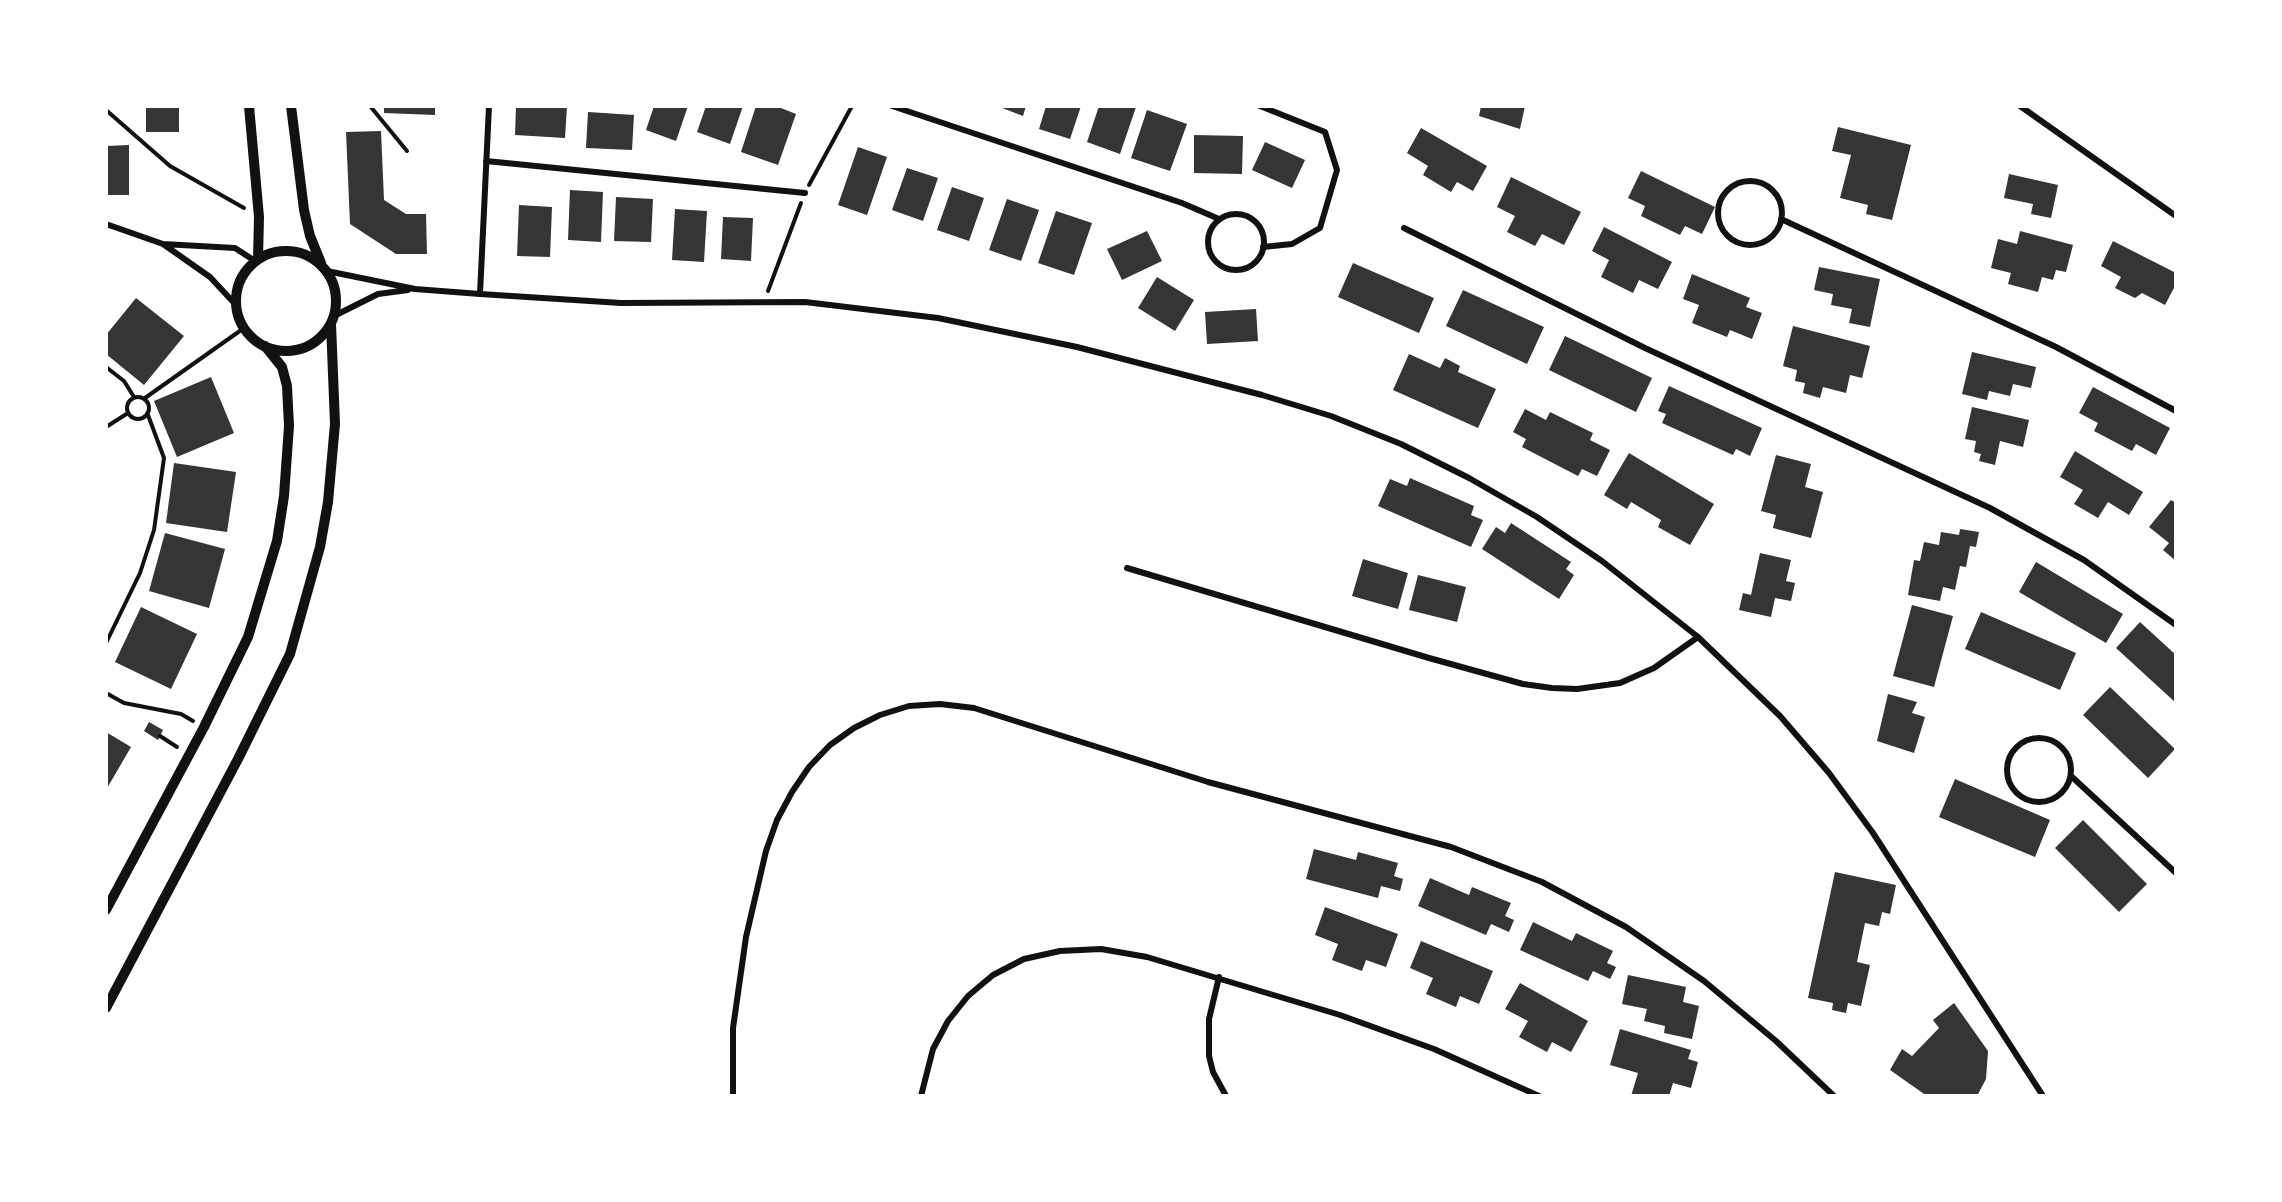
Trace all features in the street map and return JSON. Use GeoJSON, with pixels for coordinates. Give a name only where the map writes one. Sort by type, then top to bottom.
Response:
{"type":"FeatureCollection","features":[{"type":"Feature","properties":{"kind":"street"},"geometry":{"type":"LineString","coordinates":[[249,106],[259,217],[257,260]]}},
{"type":"Feature","properties":{"kind":"street"},"geometry":{"type":"LineString","coordinates":[[106,1008],[238,759],[290,654],[320,548],[328,502],[335,424],[333,320],[337,301],[335,287],[310,236],[304,210],[291,106]]}},
{"type":"Feature","properties":{"kind":"street"},"geometry":{"type":"LineString","coordinates":[[480,294],[489,106]]}},
{"type":"Feature","properties":{"kind":"street"},"geometry":{"type":"LineString","coordinates":[[892,106],[1182,203],[1219,219]]}},
{"type":"Feature","properties":{"kind":"street"},"geometry":{"type":"LineString","coordinates":[[1260,106],[1324,132],[1337,170],[1320,228],[1292,244],[1263,247]]}},
{"type":"Feature","properties":{"kind":"street"},"geometry":{"type":"LineString","coordinates":[[2020,106],[2175,216]]}},
{"type":"Feature","properties":{"kind":"street"},"geometry":{"type":"LineString","coordinates":[[486,160],[805,193]]}},
{"type":"Feature","properties":{"kind":"street"},"geometry":{"type":"LineString","coordinates":[[1756,182],[1770,188],[1777,196],[1782,209],[1781,219],[1778,229],[1768,240],[1754,245],[1744,245],[1734,242],[1724,231],[1718,218],[1719,207],[1725,194],[1732,187],[1741,183],[1756,182]]}},
{"type":"Feature","properties":{"kind":"street"},"geometry":{"type":"LineString","coordinates":[[1237,213],[1246,215],[1261,228],[1263,247],[1261,255],[1247,268],[1229,270],[1214,260],[1208,243],[1208,234],[1219,219],[1237,213]]}},
{"type":"Feature","properties":{"kind":"street"},"geometry":{"type":"LineString","coordinates":[[1781,219],[2056,346],[2175,411]]}},
{"type":"Feature","properties":{"kind":"street"},"geometry":{"type":"LineString","coordinates":[[106,224],[163,244],[210,277],[236,305],[244,328],[253,339],[280,351],[303,348],[322,336],[333,320],[378,294],[415,289]]}},
{"type":"Feature","properties":{"kind":"street"},"geometry":{"type":"LineString","coordinates":[[1404,228],[1664,357],[1990,507],[2084,560],[2175,625]]}},
{"type":"Feature","properties":{"kind":"street"},"geometry":{"type":"LineString","coordinates":[[163,244],[235,248],[257,260]]}},
{"type":"Feature","properties":{"kind":"street"},"geometry":{"type":"LineString","coordinates":[[236,305],[242,276],[257,260],[282,250],[297,251],[311,256],[325,268],[415,289],[621,303],[764,302],[848,305],[984,326],[1179,372],[1331,416],[1440,464],[1537,517],[1602,561],[1698,637],[1780,716],[1829,773],[1874,833],[2043,1095]]}},
{"type":"Feature","properties":{"kind":"street"},"geometry":{"type":"LineString","coordinates":[[106,910],[204,727],[248,636],[276,541],[285,496],[289,426],[287,386],[282,367],[266,346]]}},
{"type":"Feature","properties":{"kind":"street"},"geometry":{"type":"LineString","coordinates":[[1127,568],[1398,650],[1491,676],[1552,688],[1577,689],[1620,683],[1654,668],[1698,637]]}},
{"type":"Feature","properties":{"kind":"street"},"geometry":{"type":"LineString","coordinates":[[733,1095],[733,1028],[745,945],[766,851],[787,801],[809,767],[830,745],[854,728],[880,715],[909,706],[940,704],[974,708],[1208,782],[1441,844],[1533,878],[1626,927],[1675,960],[1750,1018],[1834,1095]]}},
{"type":"Feature","properties":{"kind":"street"},"geometry":{"type":"LineString","coordinates":[[2071,776],[2067,786],[2053,799],[2038,802],[2019,795],[2010,783],[2007,769],[2009,759],[2018,746],[2026,741],[2040,738],[2050,740],[2066,752],[2071,766],[2071,776],[2175,873]]}},
{"type":"Feature","properties":{"kind":"street"},"geometry":{"type":"LineString","coordinates":[[921,1095],[933,1049],[948,1021],[968,996],[993,975],[1024,959],[1060,951],[1101,949],[1148,957],[1219,977],[1388,1031],[1539,1095]]}},
{"type":"Feature","properties":{"kind":"street"},"geometry":{"type":"LineString","coordinates":[[1219,977],[1209,1019],[1209,1056],[1212,1072],[1226,1095]]}},
{"type":"Feature","properties":{"kind":"path"},"geometry":{"type":"LineString","coordinates":[[370,106],[407,151]]}},
{"type":"Feature","properties":{"kind":"path"},"geometry":{"type":"LineString","coordinates":[[764,302],[805,193],[852,106]]}},
{"type":"Feature","properties":{"kind":"path"},"geometry":{"type":"LineString","coordinates":[[106,110],[170,166],[259,217]]}},
{"type":"Feature","properties":{"kind":"path"},"geometry":{"type":"LineString","coordinates":[[128,413],[128,402],[134,397],[145,398],[244,328]]}},
{"type":"Feature","properties":{"kind":"path"},"geometry":{"type":"LineString","coordinates":[[106,368],[124,381],[134,397]]}},
{"type":"Feature","properties":{"kind":"path"},"geometry":{"type":"LineString","coordinates":[[106,643],[140,573],[154,530],[164,458],[148,415],[150,408],[145,398]]}},
{"type":"Feature","properties":{"kind":"path"},"geometry":{"type":"LineString","coordinates":[[128,413],[138,419],[148,415]]}},
{"type":"Feature","properties":{"kind":"path"},"geometry":{"type":"LineString","coordinates":[[106,427],[128,413]]}},
{"type":"Feature","properties":{"kind":"path"},"geometry":{"type":"LineString","coordinates":[[106,693],[124,703],[181,714],[204,727]]}},
{"type":"Feature","properties":{"kind":"path"},"geometry":{"type":"LineString","coordinates":[[187,729],[192,720]]}},
{"type":"Feature","properties":{"kind":"path"},"geometry":{"type":"LineString","coordinates":[[160,736],[177,747],[182,738]]}},
{"type":"Feature","properties":{"kind":"building"},"geometry":{"type":"Polygon","coordinates":[[[146,106],[179,106],[179,132],[146,132],[146,106]]]}},
{"type":"Feature","properties":{"kind":"building"},"geometry":{"type":"Polygon","coordinates":[[[384,106],[435,106],[435,115],[384,113],[384,106]]]}},
{"type":"Feature","properties":{"kind":"building"},"geometry":{"type":"Polygon","coordinates":[[[516,106],[567,106],[565,138],[515,135],[516,106]]]}},
{"type":"Feature","properties":{"kind":"building"},"geometry":{"type":"Polygon","coordinates":[[[654,106],[688,106],[676,141],[646,130],[654,106]]]}},
{"type":"Feature","properties":{"kind":"building"},"geometry":{"type":"Polygon","coordinates":[[[706,106],[743,106],[730,144],[697,132],[706,106]]]}},
{"type":"Feature","properties":{"kind":"building"},"geometry":{"type":"Polygon","coordinates":[[[756,106],[776,106],[796,114],[778,165],[741,152],[756,106]]]}},
{"type":"Feature","properties":{"kind":"building"},"geometry":{"type":"Polygon","coordinates":[[[997,106],[1026,106],[1023,116],[997,106]]]}},
{"type":"Feature","properties":{"kind":"building"},"geometry":{"type":"Polygon","coordinates":[[[1046,106],[1081,106],[1070,139],[1039,129],[1046,106]]]}},
{"type":"Feature","properties":{"kind":"building"},"geometry":{"type":"Polygon","coordinates":[[[1099,106],[1136,107],[1120,154],[1087,142],[1099,106]]]}},
{"type":"Feature","properties":{"kind":"building"},"geometry":{"type":"Polygon","coordinates":[[[1481,106],[1525,106],[1520,129],[1479,116],[1481,106]]]}},
{"type":"Feature","properties":{"kind":"building"},"geometry":{"type":"Polygon","coordinates":[[[1147,110],[1187,124],[1170,171],[1131,158],[1147,110]]]}},
{"type":"Feature","properties":{"kind":"building"},"geometry":{"type":"Polygon","coordinates":[[[588,112],[634,115],[632,150],[586,148],[588,112]]]}},
{"type":"Feature","properties":{"kind":"building"},"geometry":{"type":"Polygon","coordinates":[[[1838,127],[1911,145],[1892,220],[1866,214],[1868,205],[1840,198],[1851,155],[1832,151],[1838,127]]]}},
{"type":"Feature","properties":{"kind":"building"},"geometry":{"type":"Polygon","coordinates":[[[1421,128],[1487,166],[1473,191],[1457,182],[1451,192],[1423,175],[1428,166],[1407,153],[1421,128]]]}},
{"type":"Feature","properties":{"kind":"building"},"geometry":{"type":"Polygon","coordinates":[[[381,131],[384,200],[406,214],[426,214],[427,254],[396,254],[350,224],[346,132],[381,131]]]}},
{"type":"Feature","properties":{"kind":"building"},"geometry":{"type":"Polygon","coordinates":[[[1194,135],[1243,136],[1242,174],[1194,173],[1194,135]]]}},
{"type":"Feature","properties":{"kind":"building"},"geometry":{"type":"Polygon","coordinates":[[[1265,142],[1305,160],[1292,188],[1252,170],[1265,142]]]}},
{"type":"Feature","properties":{"kind":"building"},"geometry":{"type":"Polygon","coordinates":[[[129,145],[129,195],[106,195],[106,146],[129,145]]]}},
{"type":"Feature","properties":{"kind":"building"},"geometry":{"type":"Polygon","coordinates":[[[858,147],[887,157],[867,215],[838,205],[858,147]]]}},
{"type":"Feature","properties":{"kind":"building"},"geometry":{"type":"Polygon","coordinates":[[[907,168],[938,178],[923,221],[892,210],[907,168]]]}},
{"type":"Feature","properties":{"kind":"building"},"geometry":{"type":"Polygon","coordinates":[[[1641,171],[1715,207],[1702,234],[1685,226],[1680,235],[1641,216],[1645,206],[1628,198],[1641,171]]]}},
{"type":"Feature","properties":{"kind":"building"},"geometry":{"type":"Polygon","coordinates":[[[2009,174],[2058,185],[2051,218],[2031,214],[2033,204],[2004,198],[2009,174]]]}},
{"type":"Feature","properties":{"kind":"building"},"geometry":{"type":"Polygon","coordinates":[[[1511,177],[1581,212],[1564,245],[1542,234],[1535,246],[1507,232],[1515,216],[1497,207],[1511,177]]]}},
{"type":"Feature","properties":{"kind":"building"},"geometry":{"type":"Polygon","coordinates":[[[952,187],[984,198],[969,241],[937,230],[952,187]]]}},
{"type":"Feature","properties":{"kind":"building"},"geometry":{"type":"Polygon","coordinates":[[[570,190],[603,192],[601,242],[568,240],[570,190]]]}},
{"type":"Feature","properties":{"kind":"building"},"geometry":{"type":"Polygon","coordinates":[[[616,197],[653,199],[651,242],[614,241],[616,197]]]}},
{"type":"Feature","properties":{"kind":"building"},"geometry":{"type":"Polygon","coordinates":[[[1007,199],[1039,210],[1021,261],[989,250],[1007,199]]]}},
{"type":"Feature","properties":{"kind":"building"},"geometry":{"type":"Polygon","coordinates":[[[519,205],[552,207],[550,257],[517,256],[519,205]]]}},
{"type":"Feature","properties":{"kind":"building"},"geometry":{"type":"Polygon","coordinates":[[[675,209],[707,211],[704,262],[672,260],[675,209]]]}},
{"type":"Feature","properties":{"kind":"building"},"geometry":{"type":"Polygon","coordinates":[[[1056,211],[1092,223],[1074,275],[1038,263],[1056,211]]]}},
{"type":"Feature","properties":{"kind":"building"},"geometry":{"type":"Polygon","coordinates":[[[723,217],[753,218],[751,261],[721,259],[723,217]]]}},
{"type":"Feature","properties":{"kind":"building"},"geometry":{"type":"Polygon","coordinates":[[[1604,227],[1672,262],[1658,289],[1639,280],[1633,293],[1601,277],[1609,260],[1592,251],[1604,227]]]}},
{"type":"Feature","properties":{"kind":"building"},"geometry":{"type":"Polygon","coordinates":[[[1147,231],[1162,261],[1122,280],[1107,249],[1147,231]]]}},
{"type":"Feature","properties":{"kind":"building"},"geometry":{"type":"Polygon","coordinates":[[[2020,231],[2073,245],[2066,272],[2056,270],[2053,280],[2042,277],[2038,292],[2008,284],[2011,273],[1991,268],[1998,239],[2017,244],[2020,231]]]}},
{"type":"Feature","properties":{"kind":"building"},"geometry":{"type":"Polygon","coordinates":[[[2113,241],[2176,273],[2176,284],[2165,305],[2142,293],[2135,298],[2115,288],[2121,277],[2101,266],[2113,241]]]}},
{"type":"Feature","properties":{"kind":"building"},"geometry":{"type":"Polygon","coordinates":[[[1353,263],[1434,298],[1419,333],[1338,297],[1353,263]]]}},
{"type":"Feature","properties":{"kind":"building"},"geometry":{"type":"Polygon","coordinates":[[[1819,267],[1880,279],[1870,327],[1849,323],[1852,309],[1831,305],[1833,294],[1814,290],[1819,267]]]}},
{"type":"Feature","properties":{"kind":"building"},"geometry":{"type":"Polygon","coordinates":[[[1692,274],[1750,298],[1746,307],[1762,313],[1752,339],[1730,330],[1727,337],[1692,323],[1699,305],[1683,299],[1692,274]]]}},
{"type":"Feature","properties":{"kind":"building"},"geometry":{"type":"Polygon","coordinates":[[[1157,277],[1194,300],[1175,331],[1138,308],[1157,277]]]}},
{"type":"Feature","properties":{"kind":"building"},"geometry":{"type":"Polygon","coordinates":[[[1463,290],[1544,327],[1527,364],[1446,326],[1463,290]]]}},
{"type":"Feature","properties":{"kind":"building"},"geometry":{"type":"Polygon","coordinates":[[[136,298],[184,336],[144,385],[106,354],[106,335],[136,298]]]}},
{"type":"Feature","properties":{"kind":"building"},"geometry":{"type":"Polygon","coordinates":[[[1256,309],[1258,341],[1207,344],[1205,312],[1256,309]]]}},
{"type":"Feature","properties":{"kind":"building"},"geometry":{"type":"Polygon","coordinates":[[[1793,326],[1870,346],[1862,378],[1850,375],[1846,393],[1823,387],[1820,398],[1803,393],[1805,383],[1795,381],[1797,370],[1783,366],[1793,326]]]}},
{"type":"Feature","properties":{"kind":"building"},"geometry":{"type":"Polygon","coordinates":[[[1565,336],[1652,378],[1636,412],[1549,370],[1565,336]]]}},
{"type":"Feature","properties":{"kind":"building"},"geometry":{"type":"Polygon","coordinates":[[[1972,352],[2036,367],[2031,388],[2013,384],[2010,396],[1989,391],[1987,400],[1962,394],[1972,352]]]}},
{"type":"Feature","properties":{"kind":"building"},"geometry":{"type":"Polygon","coordinates":[[[1409,354],[1440,368],[1445,358],[1460,366],[1458,372],[1496,389],[1478,428],[1393,390],[1409,354]]]}},
{"type":"Feature","properties":{"kind":"building"},"geometry":{"type":"Polygon","coordinates":[[[211,377],[234,433],[177,457],[154,401],[211,377]]]}},
{"type":"Feature","properties":{"kind":"building"},"geometry":{"type":"Polygon","coordinates":[[[1669,386],[1762,428],[1750,456],[1736,449],[1733,455],[1662,423],[1666,414],[1658,411],[1669,386]]]}},
{"type":"Feature","properties":{"kind":"building"},"geometry":{"type":"Polygon","coordinates":[[[2093,387],[2170,428],[2156,455],[2136,444],[2132,451],[2094,431],[2098,423],[2079,413],[2093,387]]]}},
{"type":"Feature","properties":{"kind":"building"},"geometry":{"type":"Polygon","coordinates":[[[1972,407],[2029,420],[2023,447],[2000,441],[1995,465],[1979,461],[1981,454],[1974,452],[1976,441],[1965,439],[1972,407]]]}},
{"type":"Feature","properties":{"kind":"building"},"geometry":{"type":"Polygon","coordinates":[[[1525,409],[1546,420],[1550,412],[1593,433],[1590,440],[1610,450],[1597,476],[1582,469],[1578,476],[1522,447],[1526,439],[1513,432],[1525,409]]]}},
{"type":"Feature","properties":{"kind":"building"},"geometry":{"type":"Polygon","coordinates":[[[2075,451],[2143,492],[2129,515],[2108,502],[2098,518],[2074,504],[2083,490],[2060,477],[2075,451]]]}},
{"type":"Feature","properties":{"kind":"building"},"geometry":{"type":"Polygon","coordinates":[[[1629,453],[1714,504],[1690,545],[1658,527],[1661,520],[1631,502],[1627,509],[1604,495],[1629,453]]]}},
{"type":"Feature","properties":{"kind":"building"},"geometry":{"type":"Polygon","coordinates":[[[1776,455],[1811,464],[1805,487],[1823,492],[1811,538],[1773,528],[1776,515],[1761,511],[1776,455]]]}},
{"type":"Feature","properties":{"kind":"building"},"geometry":{"type":"Polygon","coordinates":[[[174,463],[236,472],[227,532],[166,523],[174,463]]]}},
{"type":"Feature","properties":{"kind":"building"},"geometry":{"type":"Polygon","coordinates":[[[1410,478],[1474,506],[1471,515],[1483,520],[1471,547],[1378,506],[1390,479],[1407,486],[1410,478]]]}},
{"type":"Feature","properties":{"kind":"building"},"geometry":{"type":"Polygon","coordinates":[[[2171,500],[2176,503],[2176,561],[2163,550],[2169,543],[2149,527],[2171,500]]]}},
{"type":"Feature","properties":{"kind":"building"},"geometry":{"type":"Polygon","coordinates":[[[1511,523],[1571,562],[1566,569],[1574,575],[1559,599],[1482,549],[1496,527],[1505,533],[1511,523]]]}},
{"type":"Feature","properties":{"kind":"building"},"geometry":{"type":"Polygon","coordinates":[[[1960,529],[1979,532],[1976,547],[1970,546],[1966,567],[1960,566],[1955,590],[1943,587],[1940,601],[1908,595],[1914,560],[1920,561],[1924,542],[1939,545],[1941,532],[1959,535],[1960,529]]]}},
{"type":"Feature","properties":{"kind":"building"},"geometry":{"type":"Polygon","coordinates":[[[165,533],[225,549],[209,608],[149,591],[165,533]]]}},
{"type":"Feature","properties":{"kind":"building"},"geometry":{"type":"Polygon","coordinates":[[[1760,553],[1791,560],[1786,581],[1795,583],[1791,601],[1775,598],[1771,617],[1739,610],[1743,593],[1751,595],[1760,553]]]}},
{"type":"Feature","properties":{"kind":"building"},"geometry":{"type":"Polygon","coordinates":[[[1363,559],[1408,573],[1398,609],[1352,596],[1363,559]]]}},
{"type":"Feature","properties":{"kind":"building"},"geometry":{"type":"Polygon","coordinates":[[[2036,562],[2123,614],[2106,643],[2019,592],[2036,562]]]}},
{"type":"Feature","properties":{"kind":"building"},"geometry":{"type":"Polygon","coordinates":[[[1418,575],[1466,587],[1457,622],[1409,610],[1418,575]]]}},
{"type":"Feature","properties":{"kind":"building"},"geometry":{"type":"Polygon","coordinates":[[[1912,605],[1953,616],[1934,687],[1893,676],[1912,605]]]}},
{"type":"Feature","properties":{"kind":"building"},"geometry":{"type":"Polygon","coordinates":[[[141,607],[197,634],[171,689],[115,662],[141,607]]]}},
{"type":"Feature","properties":{"kind":"building"},"geometry":{"type":"Polygon","coordinates":[[[1981,612],[2076,653],[2060,690],[1965,649],[1981,612]]]}},
{"type":"Feature","properties":{"kind":"building"},"geometry":{"type":"Polygon","coordinates":[[[2140,622],[2176,655],[2176,703],[2116,648],[2140,622]]]}},
{"type":"Feature","properties":{"kind":"building"},"geometry":{"type":"Polygon","coordinates":[[[2110,687],[2175,749],[2148,778],[2083,715],[2110,687]]]}},
{"type":"Feature","properties":{"kind":"building"},"geometry":{"type":"Polygon","coordinates":[[[1888,694],[1917,702],[1912,713],[1925,717],[1914,753],[1877,741],[1888,694]]]}},
{"type":"Feature","properties":{"kind":"building"},"geometry":{"type":"Polygon","coordinates":[[[149,722],[163,730],[158,740],[144,731],[149,722]]]}},
{"type":"Feature","properties":{"kind":"building"},"geometry":{"type":"Polygon","coordinates":[[[106,732],[131,747],[106,790],[106,732]]]}},
{"type":"Feature","properties":{"kind":"building"},"geometry":{"type":"Polygon","coordinates":[[[1955,779],[2050,820],[2035,857],[1939,817],[1955,779]]]}},
{"type":"Feature","properties":{"kind":"building"},"geometry":{"type":"Polygon","coordinates":[[[2083,820],[2147,884],[2119,912],[2055,848],[2083,820]]]}},
{"type":"Feature","properties":{"kind":"building"},"geometry":{"type":"Polygon","coordinates":[[[1314,849],[1356,860],[1358,852],[1398,863],[1394,876],[1403,879],[1400,891],[1381,886],[1378,898],[1306,879],[1314,849]]]}},
{"type":"Feature","properties":{"kind":"building"},"geometry":{"type":"Polygon","coordinates":[[[1835,872],[1896,885],[1890,914],[1882,912],[1879,926],[1865,923],[1857,962],[1870,965],[1861,1006],[1848,1003],[1846,1013],[1832,1010],[1833,1003],[1808,998],[1835,872]]]}},
{"type":"Feature","properties":{"kind":"building"},"geometry":{"type":"Polygon","coordinates":[[[1430,878],[1469,895],[1472,887],[1511,903],[1505,916],[1514,920],[1509,932],[1491,924],[1486,935],[1418,906],[1430,878]]]}},
{"type":"Feature","properties":{"kind":"building"},"geometry":{"type":"Polygon","coordinates":[[[1325,907],[1398,934],[1386,967],[1366,960],[1362,971],[1332,960],[1338,944],[1315,935],[1325,907]]]}},
{"type":"Feature","properties":{"kind":"building"},"geometry":{"type":"Polygon","coordinates":[[[1533,922],[1572,941],[1576,933],[1613,951],[1607,963],[1616,967],[1610,979],[1593,971],[1588,981],[1520,950],[1533,922]]]}},
{"type":"Feature","properties":{"kind":"building"},"geometry":{"type":"Polygon","coordinates":[[[1421,941],[1493,971],[1479,1004],[1460,996],[1456,1007],[1426,994],[1433,978],[1410,968],[1421,941]]]}},
{"type":"Feature","properties":{"kind":"building"},"geometry":{"type":"Polygon","coordinates":[[[1628,975],[1686,987],[1683,1002],[1699,1006],[1692,1039],[1664,1033],[1665,1026],[1644,1021],[1647,1009],[1622,1004],[1628,975]]]}},
{"type":"Feature","properties":{"kind":"building"},"geometry":{"type":"Polygon","coordinates":[[[1520,983],[1588,1021],[1571,1052],[1552,1042],[1547,1052],[1519,1037],[1528,1021],[1505,1009],[1520,983]]]}},
{"type":"Feature","properties":{"kind":"building"},"geometry":{"type":"Polygon","coordinates":[[[1954,1003],[1988,1051],[1986,1079],[1977,1096],[1927,1096],[1890,1070],[1902,1049],[1912,1056],[1939,1028],[1933,1020],[1954,1003]]]}},
{"type":"Feature","properties":{"kind":"building"},"geometry":{"type":"Polygon","coordinates":[[[1620,1029],[1691,1050],[1688,1059],[1698,1062],[1691,1088],[1673,1083],[1669,1096],[1631,1096],[1638,1073],[1610,1065],[1620,1029]]]}}]}
